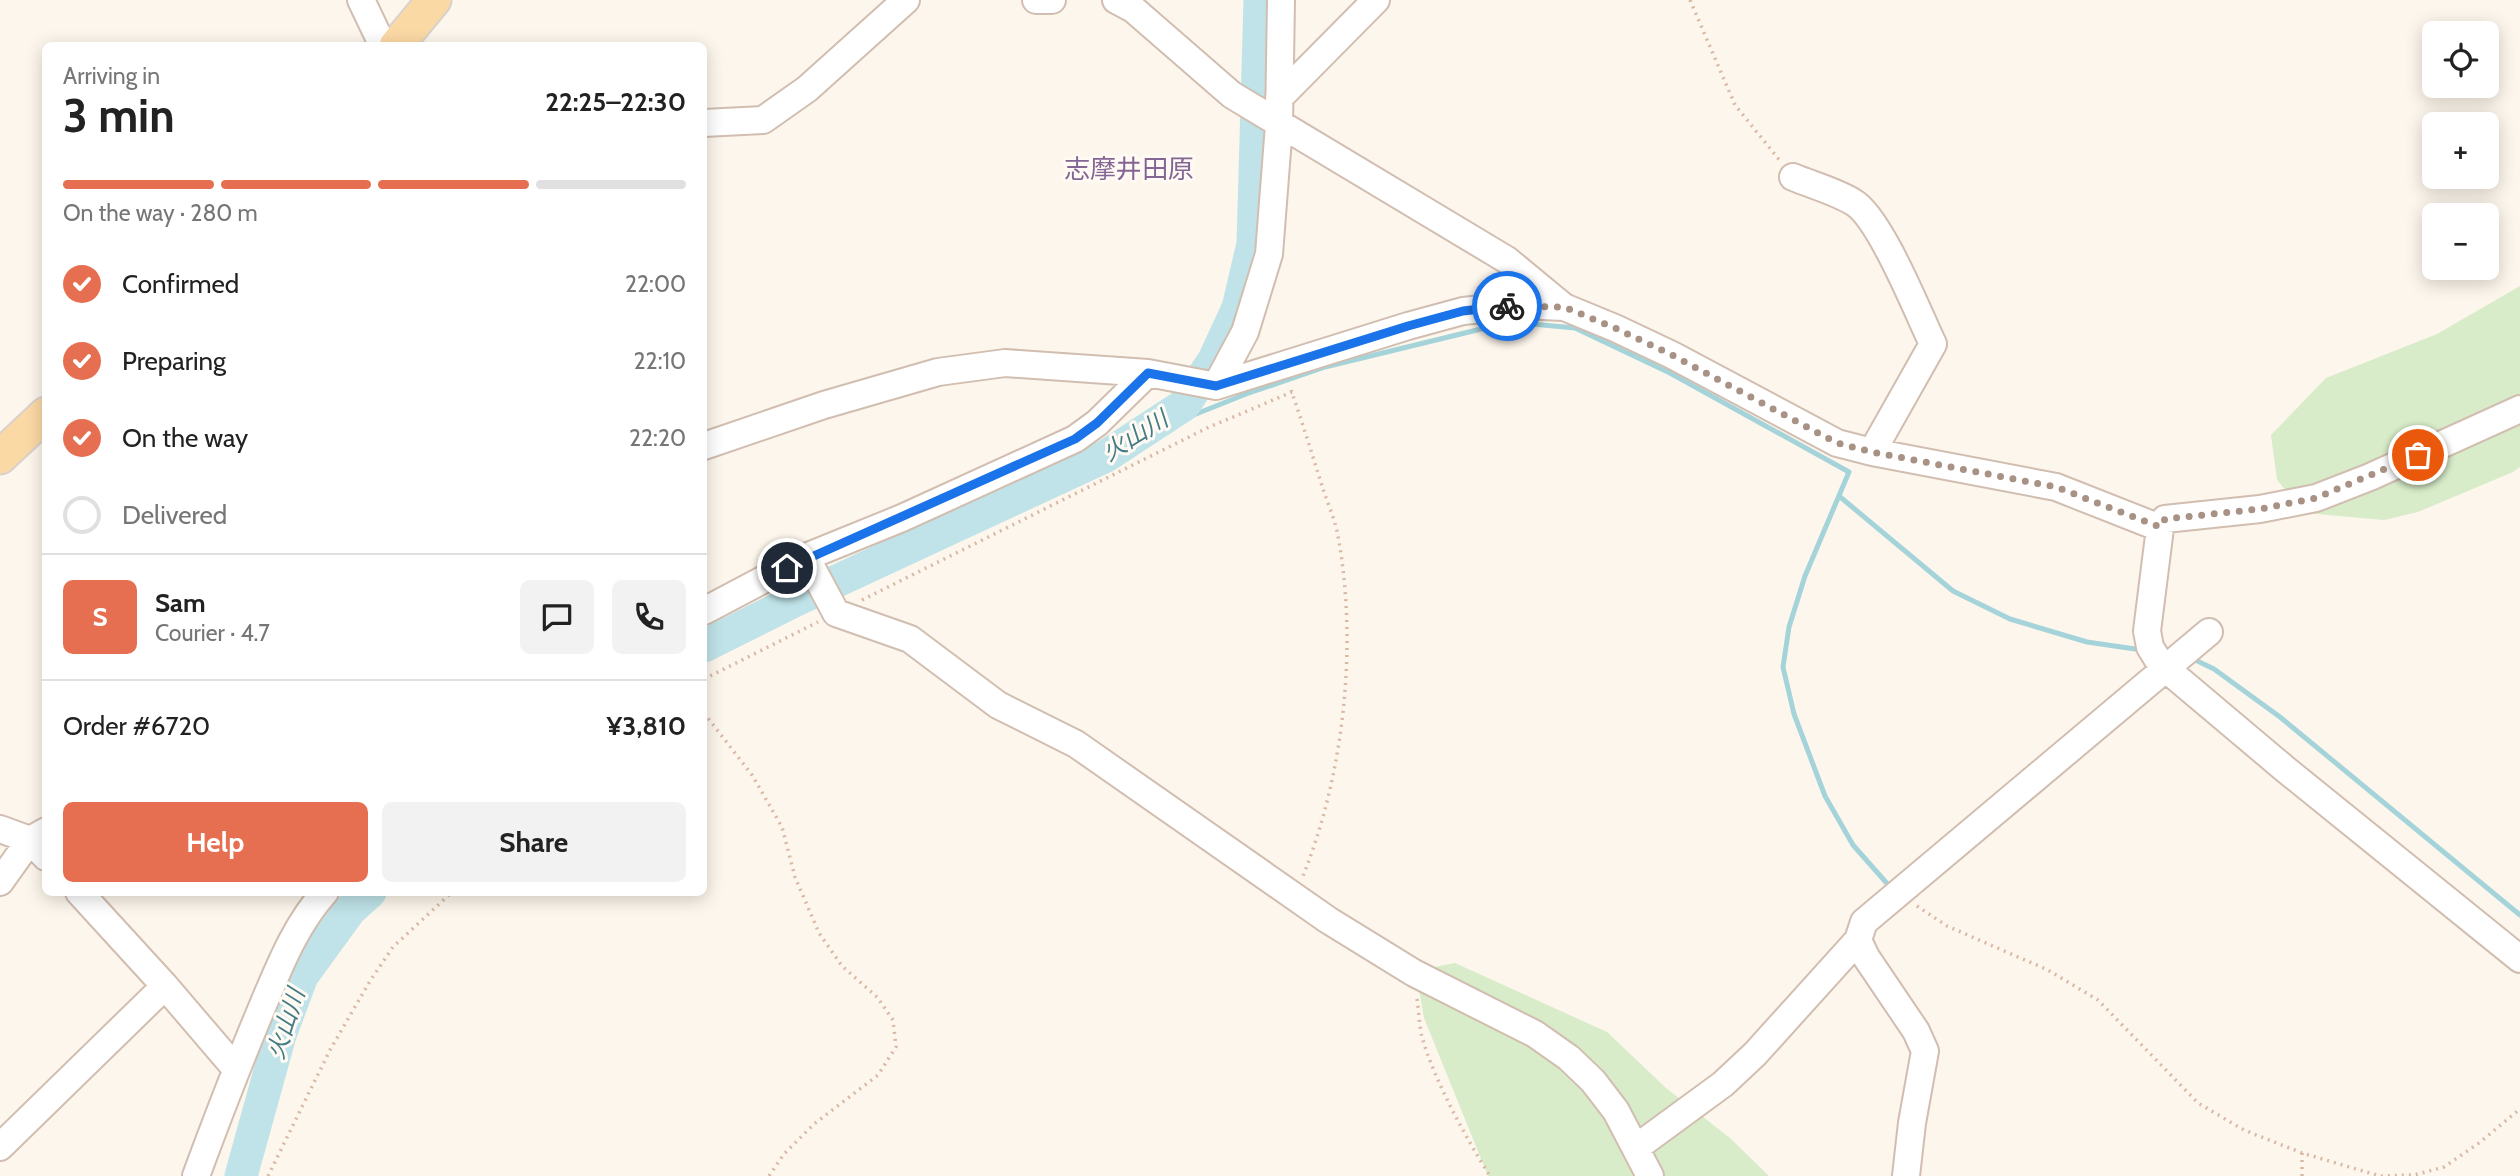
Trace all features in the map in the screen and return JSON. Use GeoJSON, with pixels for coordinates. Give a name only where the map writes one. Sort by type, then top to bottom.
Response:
{"type":"FeatureCollection","features":[{"type":"Feature","properties":{"kind":"main road"},"geometry":{"type":"LineString","coordinates":[[399,42],[434,0]]}},
{"type":"Feature","properties":{"kind":"main road"},"geometry":{"type":"LineString","coordinates":[[0,457],[42,418]]}},
{"type":"Feature","properties":{"kind":"street"},"geometry":{"type":"LineString","coordinates":[[361,0],[381,42]]}},
{"type":"Feature","properties":{"kind":"street"},"geometry":{"type":"LineString","coordinates":[[707,123],[763,120],[807,89],[906,0]]}},
{"type":"Feature","properties":{"kind":"street"},"geometry":{"type":"LineString","coordinates":[[1036,0],[1052,0]]}},
{"type":"Feature","properties":{"kind":"street"},"geometry":{"type":"LineString","coordinates":[[1116,0],[1133,9],[1232,95],[1507,260],[1564,307],[1672,355],[1837,443],[2056,487],[2160,527]]}},
{"type":"Feature","properties":{"kind":"street"},"geometry":{"type":"LineString","coordinates":[[1216,386],[1245,332],[1269,254],[1279,125],[1281,0]]}},
{"type":"Feature","properties":{"kind":"street"},"geometry":{"type":"LineString","coordinates":[[1279,98],[1376,0]]}},
{"type":"Feature","properties":{"kind":"street"},"geometry":{"type":"LineString","coordinates":[[1793,177],[1855,202],[1874,224],[1933,344],[1872,452]]}},
{"type":"Feature","properties":{"kind":"street"},"geometry":{"type":"LineString","coordinates":[[707,445],[824,405],[938,372],[1005,363],[1148,373],[1216,386],[1463,311],[1519,305],[1564,307]]}},
{"type":"Feature","properties":{"kind":"street"},"geometry":{"type":"LineString","coordinates":[[707,610],[1075,439],[1097,423],[1148,373]]}},
{"type":"Feature","properties":{"kind":"street"},"geometry":{"type":"LineString","coordinates":[[2520,410],[2370,477],[2316,498],[2260,509],[2165,519],[2160,527],[2147,631],[2150,647],[2166,667],[2285,769],[2520,959]]}},
{"type":"Feature","properties":{"kind":"street"},"geometry":{"type":"LineString","coordinates":[[809,563],[834,609],[911,639],[998,705],[1076,744],[1294,897],[1414,972],[1535,1034],[1569,1058],[1593,1081],[1616,1111],[1650,1176]]}},
{"type":"Feature","properties":{"kind":"street"},"geometry":{"type":"LineString","coordinates":[[1637,1147],[1684,1115],[1755,1054],[1858,940],[1864,922],[2209,632]]}},
{"type":"Feature","properties":{"kind":"street"},"geometry":{"type":"LineString","coordinates":[[0,828],[40,843],[0,882]]}},
{"type":"Feature","properties":{"kind":"street"},"geometry":{"type":"LineString","coordinates":[[83,896],[236,1069]]}},
{"type":"Feature","properties":{"kind":"street"},"geometry":{"type":"LineString","coordinates":[[196,1176],[284,953],[321,896]]}},
{"type":"Feature","properties":{"kind":"street"},"geometry":{"type":"LineString","coordinates":[[1858,940],[1866,957],[1916,1031],[1925,1051],[1906,1176]]}},
{"type":"Feature","properties":{"kind":"street"},"geometry":{"type":"LineString","coordinates":[[0,1147],[165,986]]}},
{"type":"Feature","properties":{"kind":"path"},"geometry":{"type":"LineString","coordinates":[[1690,0],[1735,105],[1793,177]]}},
{"type":"Feature","properties":{"kind":"path"},"geometry":{"type":"LineString","coordinates":[[707,677],[834,609],[1207,428],[1292,392],[1338,535],[1346,611],[1346,682],[1336,765],[1320,834],[1294,897]]}},
{"type":"Feature","properties":{"kind":"path"},"geometry":{"type":"LineString","coordinates":[[707,717],[752,775],[782,827],[795,877],[819,933],[842,966],[877,997],[893,1020],[896,1047],[878,1075],[814,1124],[784,1154],[769,1176]]}},
{"type":"Feature","properties":{"kind":"path"},"geometry":{"type":"LineString","coordinates":[[1897,894],[1947,926],[2048,970],[2098,1000],[2198,1103],[2244,1130],[2302,1153],[2380,1176],[2414,1175],[2444,1167],[2479,1143],[2520,1109]]}},
{"type":"Feature","properties":{"kind":"path"},"geometry":{"type":"LineString","coordinates":[[268,1176],[330,1050],[363,992],[393,947],[448,896]]}},
{"type":"Feature","properties":{"kind":"path"},"geometry":{"type":"LineString","coordinates":[[1414,972],[1422,1035],[1430,1063],[1474,1151],[1490,1176]]}},
{"type":"Feature","properties":{"kind":"path"},"geometry":{"type":"LineString","coordinates":[[2302,1153],[2302,1176]]}},
{"type":"Feature","properties":{"kind":"green space"},"geometry":{"type":"Polygon","coordinates":[[[2520,286],[2520,467],[2418,512],[2384,520],[2305,513],[2277,480],[2271,435],[2326,378],[2437,334],[2520,286]]]}},
{"type":"Feature","properties":{"kind":"green space"},"geometry":{"type":"Polygon","coordinates":[[[1455,963],[1607,1032],[1666,1088],[1730,1138],[1769,1176],[1488,1176],[1424,1018],[1418,984],[1429,968],[1455,963]]]}},
{"type":"Feature","properties":{"kind":"waterway","name":"火山川"},"geometry":{"type":"LineString","coordinates":[[707,644],[796,600],[1106,456],[1184,405],[1214,360],[1238,308],[1253,244],[1260,0]]}},
{"type":"Feature","properties":{"kind":"waterway"},"geometry":{"type":"LineString","coordinates":[[1152,427],[1186,418],[1325,367],[1510,322],[1575,328],[1670,373],[1849,472],[1805,576],[1789,627],[1783,667],[1794,714],[1825,796],[1853,845],[1891,888]]}},
{"type":"Feature","properties":{"kind":"waterway"},"geometry":{"type":"LineString","coordinates":[[1839,496],[1953,591],[2010,619],[2087,642],[2142,650]]}},
{"type":"Feature","properties":{"kind":"waterway"},"geometry":{"type":"LineString","coordinates":[[2189,657],[2214,669],[2280,717],[2520,915]]}},
{"type":"Feature","properties":{"kind":"waterway","name":"火山川"},"geometry":{"type":"LineString","coordinates":[[241,1176],[280,1035],[302,976],[350,910],[366,896]]}},
{"type":"Feature","properties":{"kind":"way so far"},"geometry":{"type":"LineString","coordinates":[[1507,306],[1564,307],[1615,328],[1672,355],[1837,443],[2056,487],[2160,527],[2165,519],[2260,509],[2316,498],[2418,455]]}},
{"type":"Feature","properties":{"kind":"district","name":"志摩井田原"},"geometry":{"type":"Point","coordinates":[1129,169]}},
{"type":"Feature","properties":{"kind":"route"},"geometry":{"type":"LineString","coordinates":[[787,568],[806,557],[902,518],[1075,439],[1097,423],[1148,373],[1216,386],[1408,326],[1463,311],[1507,306]]}}]}
